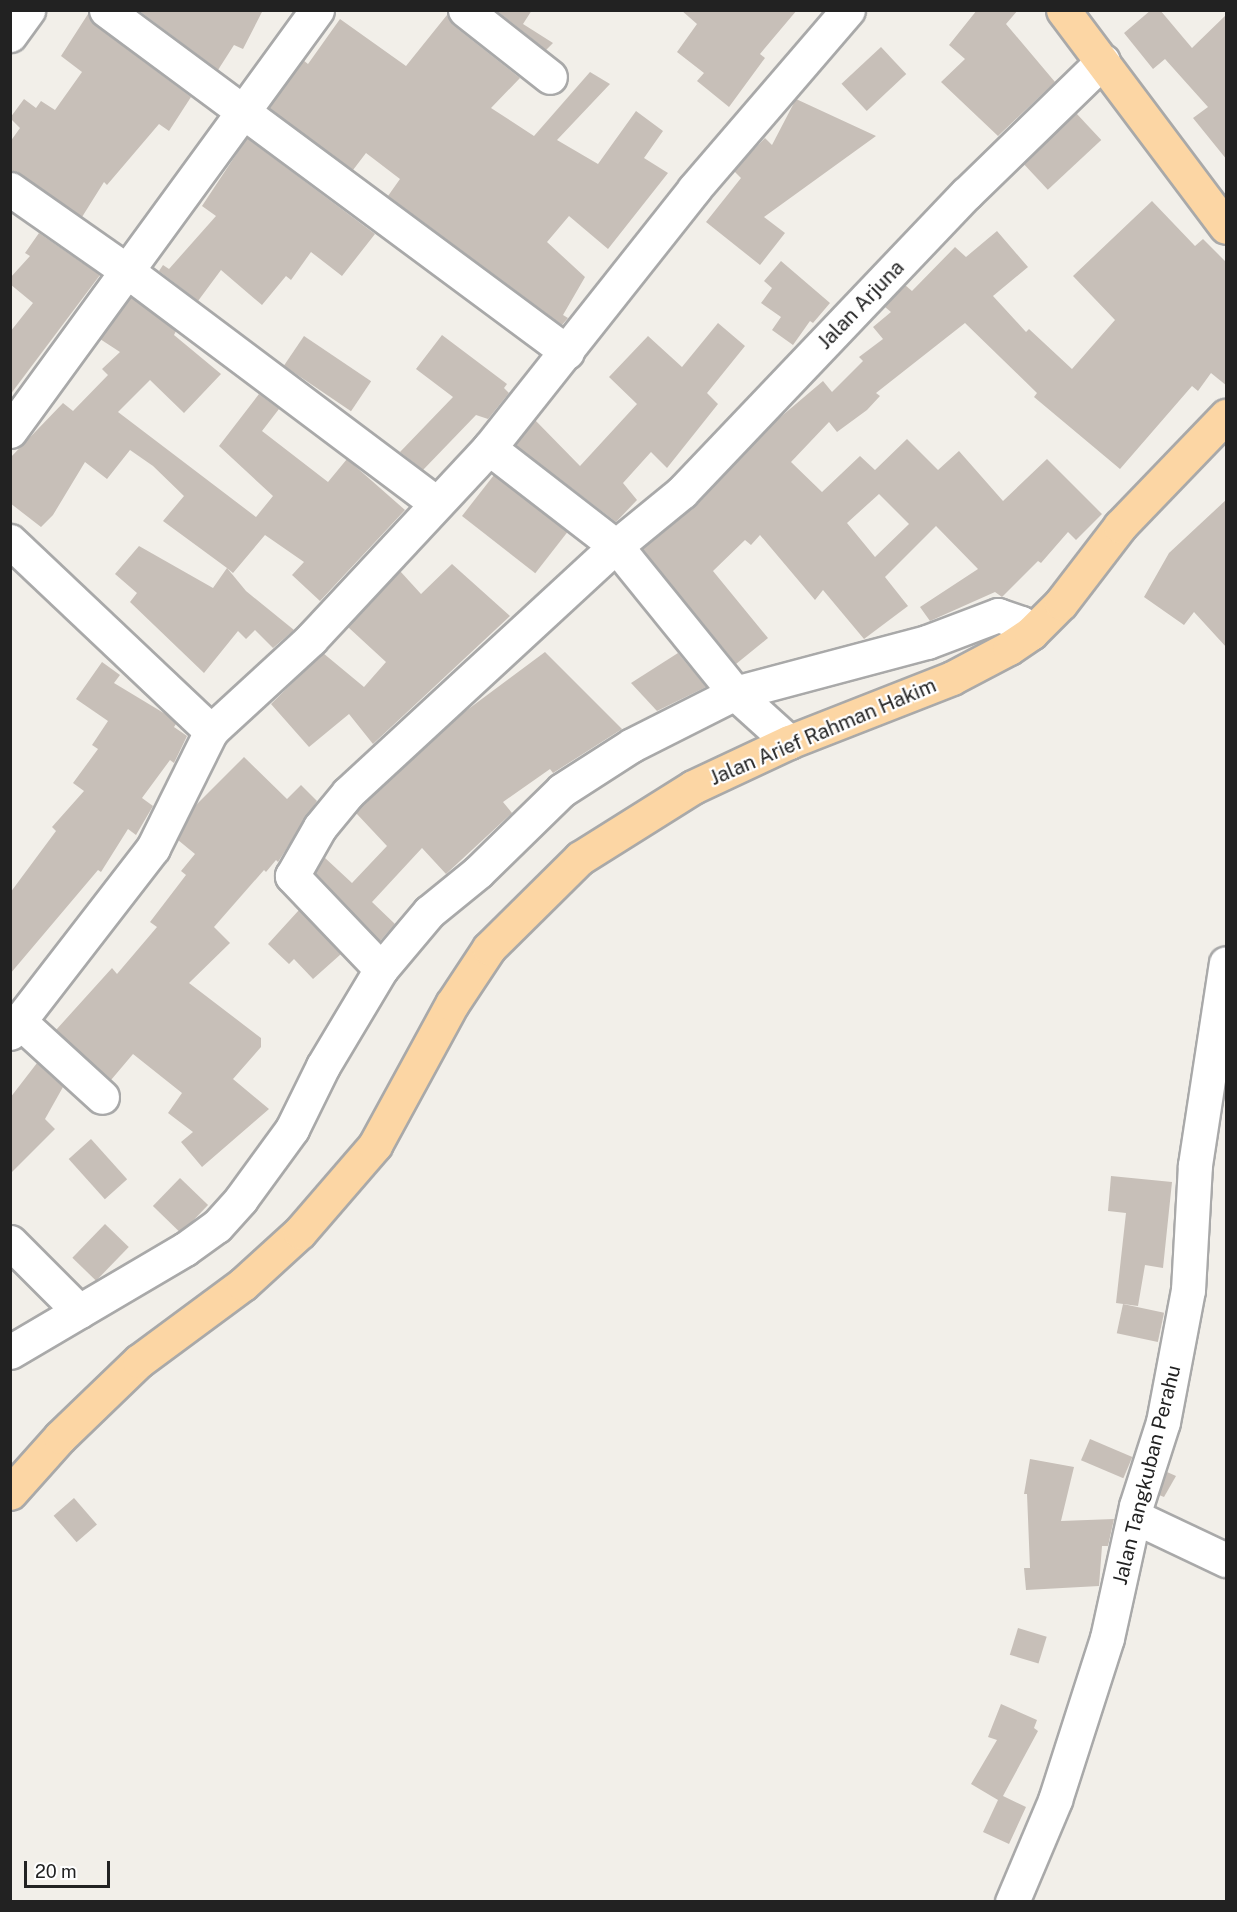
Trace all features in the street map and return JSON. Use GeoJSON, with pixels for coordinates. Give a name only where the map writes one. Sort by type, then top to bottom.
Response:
{"type":"FeatureCollection","features":[{"type":"Feature","properties":{"kind":"main road"},"geometry":{"type":"LineString","coordinates":[[1063,10],[1227,227]]}},
{"type":"Feature","properties":{"kind":"main road","name":"Jalan Arief Rahman Hakim"},"geometry":{"type":"LineString","coordinates":[[10,1493],[60,1437],[139,1361],[243,1284],[300,1232],[375,1145],[452,1004],[489,948],[580,858],[693,788],[789,742],[952,678],[1031,633],[1060,603],[1120,526],[1227,416]]}},
{"type":"Feature","properties":{"kind":"street"},"geometry":{"type":"LineString","coordinates":[[10,35],[28,10]]}},
{"type":"Feature","properties":{"kind":"street"},"geometry":{"type":"LineString","coordinates":[[106,10],[567,352]]}},
{"type":"Feature","properties":{"kind":"street"},"geometry":{"type":"LineString","coordinates":[[10,431],[317,10]]}},
{"type":"Feature","properties":{"kind":"street"},"geometry":{"type":"LineString","coordinates":[[465,10],[550,77]]}},
{"type":"Feature","properties":{"kind":"street"},"geometry":{"type":"LineString","coordinates":[[102,1097],[15,1027],[153,848],[211,731],[311,639],[489,447],[567,352],[694,189],[848,10]]}},
{"type":"Feature","properties":{"kind":"street","name":"Jalan Arjuna"},"geometry":{"type":"LineString","coordinates":[[381,969],[297,883],[293,868],[348,793],[616,546],[682,492],[966,194],[1103,61]]}},
{"type":"Feature","properties":{"kind":"street"},"geometry":{"type":"LineString","coordinates":[[10,189],[127,271],[436,503]]}},
{"type":"Feature","properties":{"kind":"street"},"geometry":{"type":"LineString","coordinates":[[489,447],[616,546],[735,693],[789,742]]}},
{"type":"Feature","properties":{"kind":"street"},"geometry":{"type":"LineString","coordinates":[[10,541],[211,731]]}},
{"type":"Feature","properties":{"kind":"street"},"geometry":{"type":"LineString","coordinates":[[10,1352],[185,1249],[217,1226],[241,1199],[292,1129],[323,1066],[381,969],[429,912],[478,872],[562,790],[632,745],[735,693],[927,642],[998,615],[1021,623],[1031,633]]}},
{"type":"Feature","properties":{"kind":"street","name":"Jalan Tangkuban Perahu"},"geometry":{"type":"LineString","coordinates":[[1012,1902],[1055,1800],[1107,1638],[1135,1517],[1163,1422],[1188,1290],[1195,1165],[1227,963]]}},
{"type":"Feature","properties":{"kind":"street"},"geometry":{"type":"LineString","coordinates":[[10,1242],[79,1311]]}},
{"type":"Feature","properties":{"kind":"street"},"geometry":{"type":"LineString","coordinates":[[1135,1517],[1227,1560]]}},
{"type":"Feature","properties":{"kind":"building"},"geometry":{"type":"Polygon","coordinates":[[[138,10],[263,10],[243,49],[234,45],[218,70],[138,10]]]}},
{"type":"Feature","properties":{"kind":"building"},"geometry":{"type":"Polygon","coordinates":[[[496,10],[532,10],[523,24],[553,43],[546,50],[496,10]]]}},
{"type":"Feature","properties":{"kind":"building"},"geometry":{"type":"Polygon","coordinates":[[[681,10],[797,10],[760,54],[765,58],[729,107],[697,81],[704,73],[677,52],[697,24],[681,10]]]}},
{"type":"Feature","properties":{"kind":"building"},"geometry":{"type":"Polygon","coordinates":[[[977,10],[1018,10],[1006,24],[1055,82],[998,136],[941,82],[965,59],[949,45],[977,10]]]}},
{"type":"Feature","properties":{"kind":"building"},"geometry":{"type":"Polygon","coordinates":[[[1151,10],[1160,10],[1192,48],[1227,14],[1227,160],[1193,118],[1208,107],[1165,59],[1153,69],[1124,33],[1151,10]]]}},
{"type":"Feature","properties":{"kind":"building"},"geometry":{"type":"Polygon","coordinates":[[[88,14],[95,25],[191,97],[169,131],[159,124],[107,185],[104,182],[82,217],[10,170],[10,142],[20,128],[10,118],[24,99],[36,108],[41,101],[55,110],[82,72],[61,56],[88,14]]]}},
{"type":"Feature","properties":{"kind":"building"},"geometry":{"type":"Polygon","coordinates":[[[447,15],[453,25],[520,78],[491,108],[534,136],[590,72],[610,84],[557,140],[598,164],[636,111],[663,131],[644,158],[668,173],[608,249],[569,216],[547,242],[585,277],[563,315],[568,318],[562,325],[388,196],[400,179],[366,153],[353,170],[269,108],[303,60],[308,64],[340,19],[406,66],[447,15]]]}},
{"type":"Feature","properties":{"kind":"building"},"geometry":{"type":"Polygon","coordinates":[[[881,47],[906,74],[867,111],[842,84],[881,47]]]}},
{"type":"Feature","properties":{"kind":"building"},"geometry":{"type":"Polygon","coordinates":[[[796,99],[876,136],[764,217],[785,233],[760,265],[706,222],[741,178],[734,171],[765,138],[772,145],[796,99]]]}},
{"type":"Feature","properties":{"kind":"building"},"geometry":{"type":"Polygon","coordinates":[[[1076,113],[1101,140],[1048,190],[1023,163],[1076,113]]]}},
{"type":"Feature","properties":{"kind":"building"},"geometry":{"type":"Polygon","coordinates":[[[247,138],[375,234],[342,276],[311,252],[291,280],[286,276],[262,305],[221,270],[198,301],[159,271],[163,265],[169,269],[216,216],[202,206],[247,138]]]}},
{"type":"Feature","properties":{"kind":"building"},"geometry":{"type":"Polygon","coordinates":[[[1152,201],[1195,246],[1203,239],[1227,263],[1227,386],[1211,373],[1198,391],[1192,386],[1120,469],[1034,397],[1037,393],[965,323],[876,393],[880,396],[867,410],[837,432],[829,422],[791,462],[822,492],[860,456],[875,470],[907,439],[938,470],[959,451],[1003,501],[1047,459],[1102,514],[1076,540],[1068,532],[1041,563],[1038,561],[1002,597],[995,592],[930,621],[920,607],[978,569],[936,526],[885,577],[908,606],[864,639],[823,590],[815,600],[760,535],[751,545],[745,540],[713,571],[768,638],[736,664],[642,549],[695,505],[777,420],[823,381],[832,392],[863,361],[859,357],[883,339],[873,327],[891,312],[885,307],[905,285],[912,291],[955,247],[966,257],[997,231],[1028,267],[993,296],[1026,332],[1029,329],[1072,369],[1115,320],[1073,276],[1152,201]],[[879,494],[847,523],[875,557],[909,524],[879,494]]]}},
{"type":"Feature","properties":{"kind":"building"},"geometry":{"type":"Polygon","coordinates":[[[39,233],[100,275],[10,395],[10,332],[33,303],[10,284],[10,278],[30,256],[25,253],[39,233]]]}},
{"type":"Feature","properties":{"kind":"building"},"geometry":{"type":"Polygon","coordinates":[[[781,261],[830,303],[813,323],[810,321],[793,345],[772,330],[781,317],[761,303],[772,288],[764,281],[781,261]]]}},
{"type":"Feature","properties":{"kind":"building"},"geometry":{"type":"Polygon","coordinates":[[[131,297],[176,331],[174,335],[221,374],[184,413],[150,380],[118,412],[256,517],[273,496],[219,446],[259,394],[279,409],[262,431],[328,482],[347,459],[405,510],[320,601],[292,575],[304,562],[265,535],[233,573],[163,521],[184,496],[153,466],[130,450],[107,479],[85,462],[53,515],[41,527],[10,503],[10,458],[63,403],[73,411],[108,375],[102,369],[120,352],[100,339],[131,297]]]}},
{"type":"Feature","properties":{"kind":"building"},"geometry":{"type":"Polygon","coordinates":[[[718,323],[745,346],[707,393],[718,404],[667,468],[651,452],[623,483],[637,500],[616,522],[515,445],[535,420],[580,466],[637,404],[609,377],[648,336],[682,367],[718,323]]]}},
{"type":"Feature","properties":{"kind":"building"},"geometry":{"type":"Polygon","coordinates":[[[442,335],[507,384],[504,388],[509,393],[488,419],[476,415],[423,470],[400,452],[453,397],[416,369],[442,335]]]}},
{"type":"Feature","properties":{"kind":"building"},"geometry":{"type":"Polygon","coordinates":[[[304,336],[371,381],[351,411],[284,366],[304,336]]]}},
{"type":"Feature","properties":{"kind":"building"},"geometry":{"type":"Polygon","coordinates":[[[494,475],[567,532],[535,573],[462,516],[494,475]]]}},
{"type":"Feature","properties":{"kind":"building"},"geometry":{"type":"Polygon","coordinates":[[[1227,499],[1227,648],[1194,612],[1184,625],[1144,597],[1169,553],[1227,499]]]}},
{"type":"Feature","properties":{"kind":"building"},"geometry":{"type":"Polygon","coordinates":[[[139,546],[213,588],[227,568],[246,591],[294,630],[273,648],[255,630],[246,639],[238,631],[204,673],[130,602],[137,593],[115,574],[139,546]]]}},
{"type":"Feature","properties":{"kind":"building"},"geometry":{"type":"Polygon","coordinates":[[[452,564],[510,616],[373,744],[349,714],[309,747],[271,704],[323,653],[364,687],[386,662],[348,627],[400,571],[421,594],[452,564]]]}},
{"type":"Feature","properties":{"kind":"building"},"geometry":{"type":"Polygon","coordinates":[[[545,652],[622,729],[553,773],[550,769],[503,802],[512,813],[446,874],[422,848],[372,902],[395,924],[380,941],[315,873],[324,857],[352,883],[387,846],[356,813],[459,716],[545,652]]]}},
{"type":"Feature","properties":{"kind":"building"},"geometry":{"type":"Polygon","coordinates":[[[678,653],[706,687],[657,711],[631,683],[678,653]]]}},
{"type":"Feature","properties":{"kind":"building"},"geometry":{"type":"Polygon","coordinates":[[[102,662],[120,675],[114,683],[167,715],[176,724],[174,727],[187,736],[174,763],[170,760],[142,798],[153,806],[136,835],[128,829],[101,872],[98,870],[10,974],[10,893],[56,831],[52,827],[84,791],[73,783],[98,749],[92,745],[108,721],[76,699],[102,662]]]}},
{"type":"Feature","properties":{"kind":"building"},"geometry":{"type":"Polygon","coordinates":[[[244,757],[287,799],[301,785],[317,801],[278,862],[276,860],[266,872],[264,870],[214,927],[230,943],[189,983],[261,1038],[261,1047],[233,1079],[269,1109],[202,1167],[181,1142],[193,1132],[168,1113],[182,1093],[133,1054],[111,1080],[56,1030],[112,968],[117,974],[157,927],[150,922],[186,875],[181,871],[195,854],[178,840],[195,806],[244,757]]]}},
{"type":"Feature","properties":{"kind":"building"},"geometry":{"type":"Polygon","coordinates":[[[299,910],[341,954],[313,979],[294,959],[289,964],[268,944],[299,910]]]}},
{"type":"Feature","properties":{"kind":"building"},"geometry":{"type":"Polygon","coordinates":[[[37,1063],[63,1087],[45,1119],[55,1129],[10,1174],[10,1098],[37,1063]]]}},
{"type":"Feature","properties":{"kind":"building"},"geometry":{"type":"Polygon","coordinates":[[[91,1139],[127,1179],[105,1199],[69,1159],[91,1139]]]}},
{"type":"Feature","properties":{"kind":"building"},"geometry":{"type":"Polygon","coordinates":[[[1111,1176],[1172,1182],[1163,1268],[1145,1265],[1138,1306],[1116,1303],[1126,1213],[1108,1211],[1111,1176]]]}},
{"type":"Feature","properties":{"kind":"building"},"geometry":{"type":"Polygon","coordinates":[[[180,1178],[208,1205],[181,1233],[153,1206],[180,1178]]]}},
{"type":"Feature","properties":{"kind":"building"},"geometry":{"type":"Polygon","coordinates":[[[105,1224],[129,1247],[96,1281],[72,1258],[105,1224]]]}},
{"type":"Feature","properties":{"kind":"building"},"geometry":{"type":"Polygon","coordinates":[[[1123,1304],[1164,1313],[1158,1342],[1117,1333],[1123,1304]]]}},
{"type":"Feature","properties":{"kind":"building"},"geometry":{"type":"Polygon","coordinates":[[[1090,1439],[1132,1457],[1123,1478],[1081,1460],[1090,1439]]]}},
{"type":"Feature","properties":{"kind":"building"},"geometry":{"type":"Polygon","coordinates":[[[1030,1459],[1074,1467],[1061,1521],[1114,1519],[1108,1546],[1102,1546],[1099,1586],[1026,1590],[1024,1568],[1030,1568],[1027,1494],[1024,1494],[1030,1459]]]}},
{"type":"Feature","properties":{"kind":"building"},"geometry":{"type":"Polygon","coordinates":[[[1167,1472],[1176,1476],[1164,1497],[1159,1495],[1167,1472]]]}},
{"type":"Feature","properties":{"kind":"building"},"geometry":{"type":"Polygon","coordinates":[[[74,1498],[97,1524],[77,1542],[54,1516],[74,1498]]]}},
{"type":"Feature","properties":{"kind":"building"},"geometry":{"type":"Polygon","coordinates":[[[1018,1628],[1047,1637],[1039,1664],[1010,1655],[1018,1628]]]}},
{"type":"Feature","properties":{"kind":"building"},"geometry":{"type":"Polygon","coordinates":[[[1001,1704],[1037,1720],[1034,1728],[1038,1731],[1003,1796],[1026,1807],[1009,1844],[983,1832],[998,1800],[971,1784],[997,1740],[988,1737],[1001,1704]]]}}]}
